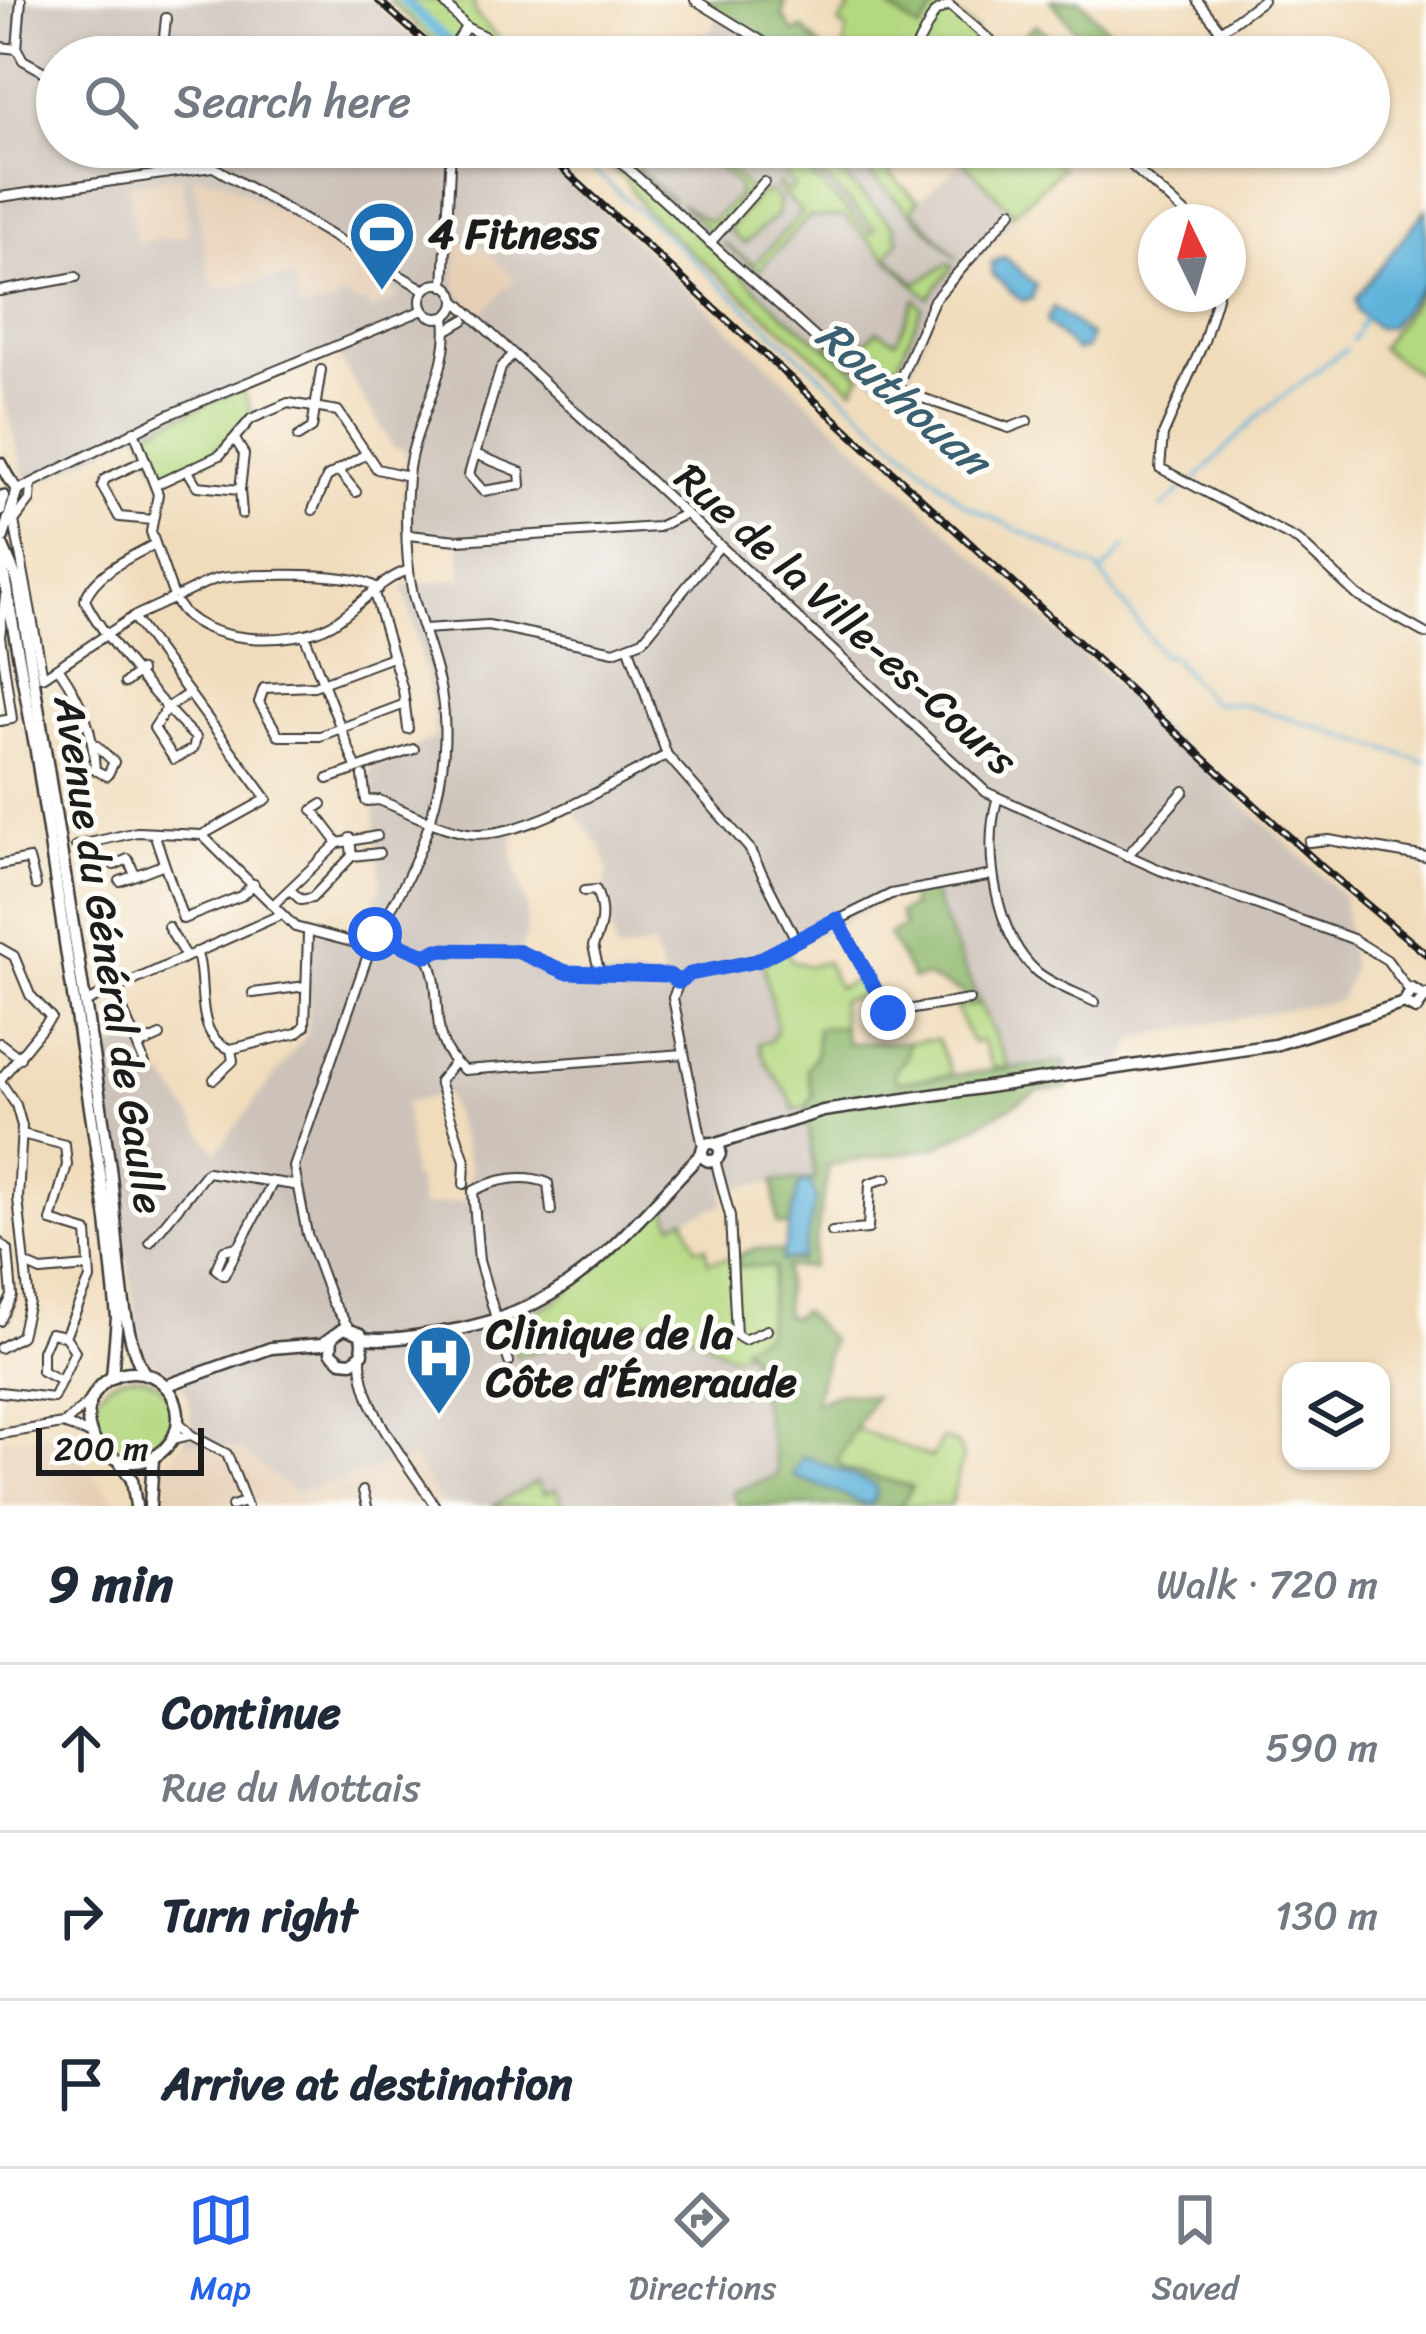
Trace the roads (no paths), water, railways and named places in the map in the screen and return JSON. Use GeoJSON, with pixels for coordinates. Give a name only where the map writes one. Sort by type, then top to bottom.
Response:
{"type":"FeatureCollection","features":[{"type":"Feature","properties":{"kind":"main road"},"geometry":{"type":"LineString","coordinates":[[0,463],[14,487],[0,511]]}},
{"type":"Feature","properties":{"kind":"main road","name":"Avenue du Général de Gaulle"},"geometry":{"type":"LineString","coordinates":[[14,487],[1,544],[84,1003],[130,1339],[145,1374]]}},
{"type":"Feature","properties":{"kind":"main road","name":"Avenue du Général de Gaulle"},"geometry":{"type":"LineString","coordinates":[[1,544],[18,582],[57,844],[117,1317],[112,1378]]}},
{"type":"Feature","properties":{"kind":"main road"},"geometry":{"type":"LineString","coordinates":[[57,844],[76,846]]}},
{"type":"Feature","properties":{"kind":"main road"},"geometry":{"type":"LineString","coordinates":[[334,1339],[346,1363],[388,1341],[497,1322],[549,1300],[575,1281],[687,1168],[734,1138],[823,1111],[1275,1045],[1407,996],[1423,1000]]}},
{"type":"Feature","properties":{"kind":"main road"},"geometry":{"type":"LineString","coordinates":[[362,1354],[364,1338]]}},
{"type":"Feature","properties":{"kind":"main road"},"geometry":{"type":"LineString","coordinates":[[165,1386],[277,1347],[334,1339],[388,1341]]}},
{"type":"Feature","properties":{"kind":"main road"},"geometry":{"type":"LineString","coordinates":[[136,1506],[132,1480],[91,1434],[92,1400],[112,1378],[145,1374],[165,1386],[176,1402],[178,1421],[172,1439],[153,1458],[150,1506]]}},
{"type":"Feature","properties":{"kind":"main road"},"geometry":{"type":"LineString","coordinates":[[176,1402],[189,1379]]}},
{"type":"Feature","properties":{"kind":"main road"},"geometry":{"type":"LineString","coordinates":[[118,1460],[153,1458]]}},
{"type":"Feature","properties":{"kind":"street"},"geometry":{"type":"LineString","coordinates":[[21,0],[17,50],[36,67]]}},
{"type":"Feature","properties":{"kind":"street"},"geometry":{"type":"LineString","coordinates":[[695,0],[754,36]]}},
{"type":"Feature","properties":{"kind":"street"},"geometry":{"type":"LineString","coordinates":[[1197,0],[1221,31]]}},
{"type":"Feature","properties":{"kind":"street"},"geometry":{"type":"LineString","coordinates":[[1214,36],[1263,0]]}},
{"type":"Feature","properties":{"kind":"street"},"geometry":{"type":"LineString","coordinates":[[447,2],[478,36]]}},
{"type":"Feature","properties":{"kind":"street"},"geometry":{"type":"LineString","coordinates":[[924,36],[944,3],[986,36]]}},
{"type":"Feature","properties":{"kind":"street"},"geometry":{"type":"LineString","coordinates":[[164,36],[166,18]]}},
{"type":"Feature","properties":{"kind":"street"},"geometry":{"type":"LineString","coordinates":[[462,36],[466,27]]}},
{"type":"Feature","properties":{"kind":"street"},"geometry":{"type":"LineString","coordinates":[[0,47],[17,50]]}},
{"type":"Feature","properties":{"kind":"street"},"geometry":{"type":"LineString","coordinates":[[160,172],[161,168]]}},
{"type":"Feature","properties":{"kind":"street"},"geometry":{"type":"LineString","coordinates":[[0,197],[202,168]]}},
{"type":"Feature","properties":{"kind":"street"},"geometry":{"type":"LineString","coordinates":[[215,168],[425,290],[444,286]]}},
{"type":"Feature","properties":{"kind":"street"},"geometry":{"type":"LineString","coordinates":[[334,1339],[332,1302],[294,1185],[300,1138],[365,969],[430,820],[444,760],[445,716],[409,570],[408,476],[447,316],[455,300],[444,286],[450,168]]}},
{"type":"Feature","properties":{"kind":"street"},"geometry":{"type":"LineString","coordinates":[[627,168],[839,359],[896,389],[1009,428],[1020,428],[1028,421]]}},
{"type":"Feature","properties":{"kind":"street"},"geometry":{"type":"LineString","coordinates":[[1135,168],[1175,204]]}},
{"type":"Feature","properties":{"kind":"street"},"geometry":{"type":"LineString","coordinates":[[710,243],[764,182]]}},
{"type":"Feature","properties":{"kind":"street"},"geometry":{"type":"LineString","coordinates":[[896,389],[934,300],[1012,211]]}},
{"type":"Feature","properties":{"kind":"street"},"geometry":{"type":"LineString","coordinates":[[0,291],[76,277]]}},
{"type":"Feature","properties":{"kind":"street"},"geometry":{"type":"LineString","coordinates":[[423,310],[425,290]]}},
{"type":"Feature","properties":{"kind":"street","name":"Rue de la Ville-es-Cours"},"geometry":{"type":"LineString","coordinates":[[455,300],[469,320],[997,800],[1127,856],[1353,939],[1387,960],[1407,996]]}},
{"type":"Feature","properties":{"kind":"street"},"geometry":{"type":"LineString","coordinates":[[423,310],[435,318],[447,316]]}},
{"type":"Feature","properties":{"kind":"street"},"geometry":{"type":"LineString","coordinates":[[408,729],[376,591],[364,581],[303,576],[221,578],[133,617],[60,670],[43,677],[14,521],[30,500],[14,487],[134,431],[423,310]]}},
{"type":"Feature","properties":{"kind":"street"},"geometry":{"type":"LineString","coordinates":[[1213,312],[1163,435],[1160,468],[1299,541],[1358,596],[1426,634]]}},
{"type":"Feature","properties":{"kind":"street","name":"Rue de la Ville-es-Cours"},"geometry":{"type":"LineString","coordinates":[[447,316],[469,320]]}},
{"type":"Feature","properties":{"kind":"street"},"geometry":{"type":"LineString","coordinates":[[447,330],[469,320]]}},
{"type":"Feature","properties":{"kind":"street"},"geometry":{"type":"LineString","coordinates":[[475,454],[520,472],[521,484],[483,491],[475,487],[470,475],[475,454],[501,368],[511,356]]}},
{"type":"Feature","properties":{"kind":"street"},"geometry":{"type":"LineString","coordinates":[[298,437],[312,428],[321,370]]}},
{"type":"Feature","properties":{"kind":"street"},"geometry":{"type":"LineString","coordinates":[[155,485],[220,455],[256,416],[293,402],[338,411],[377,469],[408,476]]}},
{"type":"Feature","properties":{"kind":"street"},"geometry":{"type":"LineString","coordinates":[[134,431],[155,485],[155,544],[174,598],[184,615],[208,631],[304,634],[333,623],[409,570]]}},
{"type":"Feature","properties":{"kind":"street"},"geometry":{"type":"LineString","coordinates":[[235,439],[244,454],[242,514]]}},
{"type":"Feature","properties":{"kind":"street"},"geometry":{"type":"LineString","coordinates":[[313,510],[324,482],[366,454]]}},
{"type":"Feature","properties":{"kind":"street"},"geometry":{"type":"LineString","coordinates":[[145,460],[105,479],[102,486],[118,517],[152,520]]}},
{"type":"Feature","properties":{"kind":"street"},"geometry":{"type":"LineString","coordinates":[[338,470],[356,492]]}},
{"type":"Feature","properties":{"kind":"street"},"geometry":{"type":"LineString","coordinates":[[188,471],[197,486],[240,490]]}},
{"type":"Feature","properties":{"kind":"street"},"geometry":{"type":"LineString","coordinates":[[408,535],[458,540],[658,527],[683,514]]}},
{"type":"Feature","properties":{"kind":"street"},"geometry":{"type":"LineString","coordinates":[[155,544],[116,566],[85,595],[107,635],[167,708],[196,738],[194,749],[178,758],[168,755],[153,733],[167,708],[189,694]]}},
{"type":"Feature","properties":{"kind":"street"},"geometry":{"type":"LineString","coordinates":[[424,629],[488,625],[614,651],[629,649],[643,640],[719,547]]}},
{"type":"Feature","properties":{"kind":"street"},"geometry":{"type":"LineString","coordinates":[[0,721],[12,719],[1,645],[2,605],[9,586]]}},
{"type":"Feature","properties":{"kind":"street"},"geometry":{"type":"LineString","coordinates":[[76,846],[128,833],[202,835],[244,810],[268,803],[133,617]]}},
{"type":"Feature","properties":{"kind":"street"},"geometry":{"type":"LineString","coordinates":[[304,634],[360,772],[366,801],[379,800],[471,834],[508,831],[667,755]]}},
{"type":"Feature","properties":{"kind":"street"},"geometry":{"type":"LineString","coordinates":[[629,649],[667,755],[749,848],[796,940]]}},
{"type":"Feature","properties":{"kind":"street"},"geometry":{"type":"LineString","coordinates":[[392,658],[323,683],[264,688],[258,694],[260,708],[275,735],[320,736],[405,704]]}},
{"type":"Feature","properties":{"kind":"street"},"geometry":{"type":"LineString","coordinates":[[60,670],[86,714],[97,746]]}},
{"type":"Feature","properties":{"kind":"street"},"geometry":{"type":"LineString","coordinates":[[124,683],[140,671]]}},
{"type":"Feature","properties":{"kind":"street"},"geometry":{"type":"LineString","coordinates":[[328,779],[360,772],[414,749]]}},
{"type":"Feature","properties":{"kind":"street"},"geometry":{"type":"LineString","coordinates":[[1127,856],[1184,791]]}},
{"type":"Feature","properties":{"kind":"street"},"geometry":{"type":"LineString","coordinates":[[997,800],[987,876],[1036,970],[1096,1002]]}},
{"type":"Feature","properties":{"kind":"street"},"geometry":{"type":"LineString","coordinates":[[322,804],[313,810],[338,843]]}},
{"type":"Feature","properties":{"kind":"street"},"geometry":{"type":"LineString","coordinates":[[154,833],[183,919],[241,896],[254,884]]}},
{"type":"Feature","properties":{"kind":"street"},"geometry":{"type":"LineString","coordinates":[[202,835],[280,914],[308,934],[400,944],[427,956],[434,978],[438,1041],[454,1063],[479,1072],[684,1054]]}},
{"type":"Feature","properties":{"kind":"street"},"geometry":{"type":"LineString","coordinates":[[273,905],[338,843],[377,836]]}},
{"type":"Feature","properties":{"kind":"street"},"geometry":{"type":"LineString","coordinates":[[350,838],[352,856]]}},
{"type":"Feature","properties":{"kind":"street"},"geometry":{"type":"LineString","coordinates":[[1309,842],[1329,840],[1426,857]]}},
{"type":"Feature","properties":{"kind":"street"},"geometry":{"type":"LineString","coordinates":[[290,890],[308,900],[352,856],[380,853]]}},
{"type":"Feature","properties":{"kind":"street"},"geometry":{"type":"LineString","coordinates":[[0,865],[29,859],[36,885]]}},
{"type":"Feature","properties":{"kind":"street"},"geometry":{"type":"LineString","coordinates":[[114,865],[128,859],[135,875]]}},
{"type":"Feature","properties":{"kind":"street"},"geometry":{"type":"LineString","coordinates":[[120,880],[162,865]]}},
{"type":"Feature","properties":{"kind":"street"},"geometry":{"type":"LineString","coordinates":[[767,1330],[744,1340],[736,1335],[730,1216],[700,1129],[673,998],[679,982],[690,974],[757,961],[891,894],[987,876]]}},
{"type":"Feature","properties":{"kind":"street"},"geometry":{"type":"LineString","coordinates":[[584,891],[596,890],[602,912],[601,936],[593,946],[600,974]]}},
{"type":"Feature","properties":{"kind":"street"},"geometry":{"type":"LineString","coordinates":[[84,1003],[280,914]]}},
{"type":"Feature","properties":{"kind":"street"},"geometry":{"type":"LineString","coordinates":[[837,919],[888,1013],[969,1000]]}},
{"type":"Feature","properties":{"kind":"street"},"geometry":{"type":"LineString","coordinates":[[168,927],[202,967],[197,988],[210,1027],[217,1041],[231,1048],[297,1033],[305,1026],[308,934]]}},
{"type":"Feature","properties":{"kind":"street"},"geometry":{"type":"LineString","coordinates":[[0,948],[14,956],[29,995],[51,1017],[0,1081],[16,1105],[22,1134],[18,1191],[26,1273],[24,1331],[0,1348]]}},
{"type":"Feature","properties":{"kind":"street"},"geometry":{"type":"LineString","coordinates":[[427,956],[437,950],[517,951],[556,970],[669,975],[679,982]]}},
{"type":"Feature","properties":{"kind":"street"},"geometry":{"type":"LineString","coordinates":[[253,993],[306,986]]}},
{"type":"Feature","properties":{"kind":"street"},"geometry":{"type":"LineString","coordinates":[[115,991],[145,1064]]}},
{"type":"Feature","properties":{"kind":"street"},"geometry":{"type":"LineString","coordinates":[[1423,1000],[1426,1021]]}},
{"type":"Feature","properties":{"kind":"street"},"geometry":{"type":"LineString","coordinates":[[140,1046],[160,1036]]}},
{"type":"Feature","properties":{"kind":"street"},"geometry":{"type":"LineString","coordinates":[[0,1042],[20,1058]]}},
{"type":"Feature","properties":{"kind":"street"},"geometry":{"type":"LineString","coordinates":[[214,1079],[233,1061],[231,1048]]}},
{"type":"Feature","properties":{"kind":"street"},"geometry":{"type":"LineString","coordinates":[[454,1063],[439,1081],[465,1161],[464,1184]]}},
{"type":"Feature","properties":{"kind":"street"},"geometry":{"type":"LineString","coordinates":[[22,1134],[65,1145],[67,1165],[51,1221],[87,1232],[90,1279],[65,1336]]}},
{"type":"Feature","properties":{"kind":"street"},"geometry":{"type":"LineString","coordinates":[[150,1242],[207,1172],[272,1186],[294,1185]]}},
{"type":"Feature","properties":{"kind":"street"},"geometry":{"type":"LineString","coordinates":[[509,1362],[479,1261],[473,1191],[511,1178],[541,1179],[548,1183],[551,1211]]}},
{"type":"Feature","properties":{"kind":"street"},"geometry":{"type":"LineString","coordinates":[[832,1232],[867,1230],[870,1183],[887,1178]]}},
{"type":"Feature","properties":{"kind":"street"},"geometry":{"type":"LineString","coordinates":[[224,1275],[216,1269],[218,1259],[224,1250],[237,1247],[272,1186]]}},
{"type":"Feature","properties":{"kind":"street"},"geometry":{"type":"LineString","coordinates":[[0,1244],[8,1250],[5,1275],[12,1296],[0,1321]]}},
{"type":"Feature","properties":{"kind":"street"},"geometry":{"type":"LineString","coordinates":[[5,1275],[88,1268]]}},
{"type":"Feature","properties":{"kind":"street"},"geometry":{"type":"LineString","coordinates":[[26,1273],[41,1271]]}},
{"type":"Feature","properties":{"kind":"street"},"geometry":{"type":"LineString","coordinates":[[0,1392],[53,1398],[61,1381],[75,1351],[65,1336],[50,1334],[40,1368],[61,1381]]}},
{"type":"Feature","properties":{"kind":"street"},"geometry":{"type":"LineString","coordinates":[[362,1354],[363,1382]]}},
{"type":"Feature","properties":{"kind":"street"},"geometry":{"type":"LineString","coordinates":[[346,1363],[363,1382],[435,1506]]}},
{"type":"Feature","properties":{"kind":"street"},"geometry":{"type":"LineString","coordinates":[[64,1424],[92,1400]]}},
{"type":"Feature","properties":{"kind":"street"},"geometry":{"type":"LineString","coordinates":[[178,1421],[191,1435],[227,1454],[246,1504],[232,1506]]}},
{"type":"Feature","properties":{"kind":"street"},"geometry":{"type":"LineString","coordinates":[[0,1435],[64,1424],[91,1434]]}},
{"type":"Feature","properties":{"kind":"street"},"geometry":{"type":"LineString","coordinates":[[172,1439],[191,1435]]}},
{"type":"Feature","properties":{"kind":"street"},"geometry":{"type":"LineString","coordinates":[[363,1491],[367,1506]]}},
{"type":"Feature","properties":{"kind":"water"},"geometry":{"type":"Polygon","coordinates":[[[1426,209],[1426,281],[1389,327],[1377,328],[1357,312],[1355,299],[1426,209]]]}},
{"type":"Feature","properties":{"kind":"water"},"geometry":{"type":"Polygon","coordinates":[[[1005,257],[1036,285],[1032,299],[1022,301],[993,275],[992,262],[1005,257]]]}},
{"type":"Feature","properties":{"kind":"water"},"geometry":{"type":"Polygon","coordinates":[[[1053,307],[1091,336],[1087,348],[1076,351],[1046,322],[1053,307]]]}},
{"type":"Feature","properties":{"kind":"water"},"geometry":{"type":"Polygon","coordinates":[[[810,1181],[816,1198],[802,1258],[781,1261],[799,1184],[810,1181]]]}},
{"type":"Feature","properties":{"kind":"water"},"geometry":{"type":"Polygon","coordinates":[[[803,1456],[876,1485],[876,1497],[869,1505],[793,1476],[803,1456]]]}},
{"type":"Feature","properties":{"kind":"waterway","name":"Routhouan"},"geometry":{"type":"LineString","coordinates":[[403,0],[442,36]]}},
{"type":"Feature","properties":{"kind":"waterway","name":"Routhouan"},"geometry":{"type":"LineString","coordinates":[[591,168],[964,504],[1097,568],[1162,655],[1172,657],[1212,703],[1241,704],[1330,731]]}},
{"type":"Feature","properties":{"kind":"waterway"},"geometry":{"type":"LineString","coordinates":[[1359,329],[1364,318]]}},
{"type":"Feature","properties":{"kind":"waterway"},"geometry":{"type":"LineString","coordinates":[[1352,341],[1357,333]]}},
{"type":"Feature","properties":{"kind":"waterway"},"geometry":{"type":"LineString","coordinates":[[1195,480],[1262,412],[1346,349]]}},
{"type":"Feature","properties":{"kind":"waterway"},"geometry":{"type":"LineString","coordinates":[[1162,508],[1183,488]]}},
{"type":"Feature","properties":{"kind":"waterway"},"geometry":{"type":"LineString","coordinates":[[1101,574],[1126,546]]}},
{"type":"Feature","properties":{"kind":"waterway","name":"Routhouan"},"geometry":{"type":"LineString","coordinates":[[1334,733],[1426,762]]}},
{"type":"Feature","properties":{"kind":"railway"},"geometry":{"type":"LineString","coordinates":[[378,0],[418,36]]}},
{"type":"Feature","properties":{"kind":"railway"},"geometry":{"type":"LineString","coordinates":[[562,168],[1322,867],[1426,954]]}},
{"type":"Feature","properties":{"kind":"place","name":"4 Fitness"},"geometry":{"type":"Point","coordinates":[382,293]}},
{"type":"Feature","properties":{"kind":"place","name":"Clinique de la Côte d’Émeraude"},"geometry":{"type":"Point","coordinates":[439,1417]}}]}
